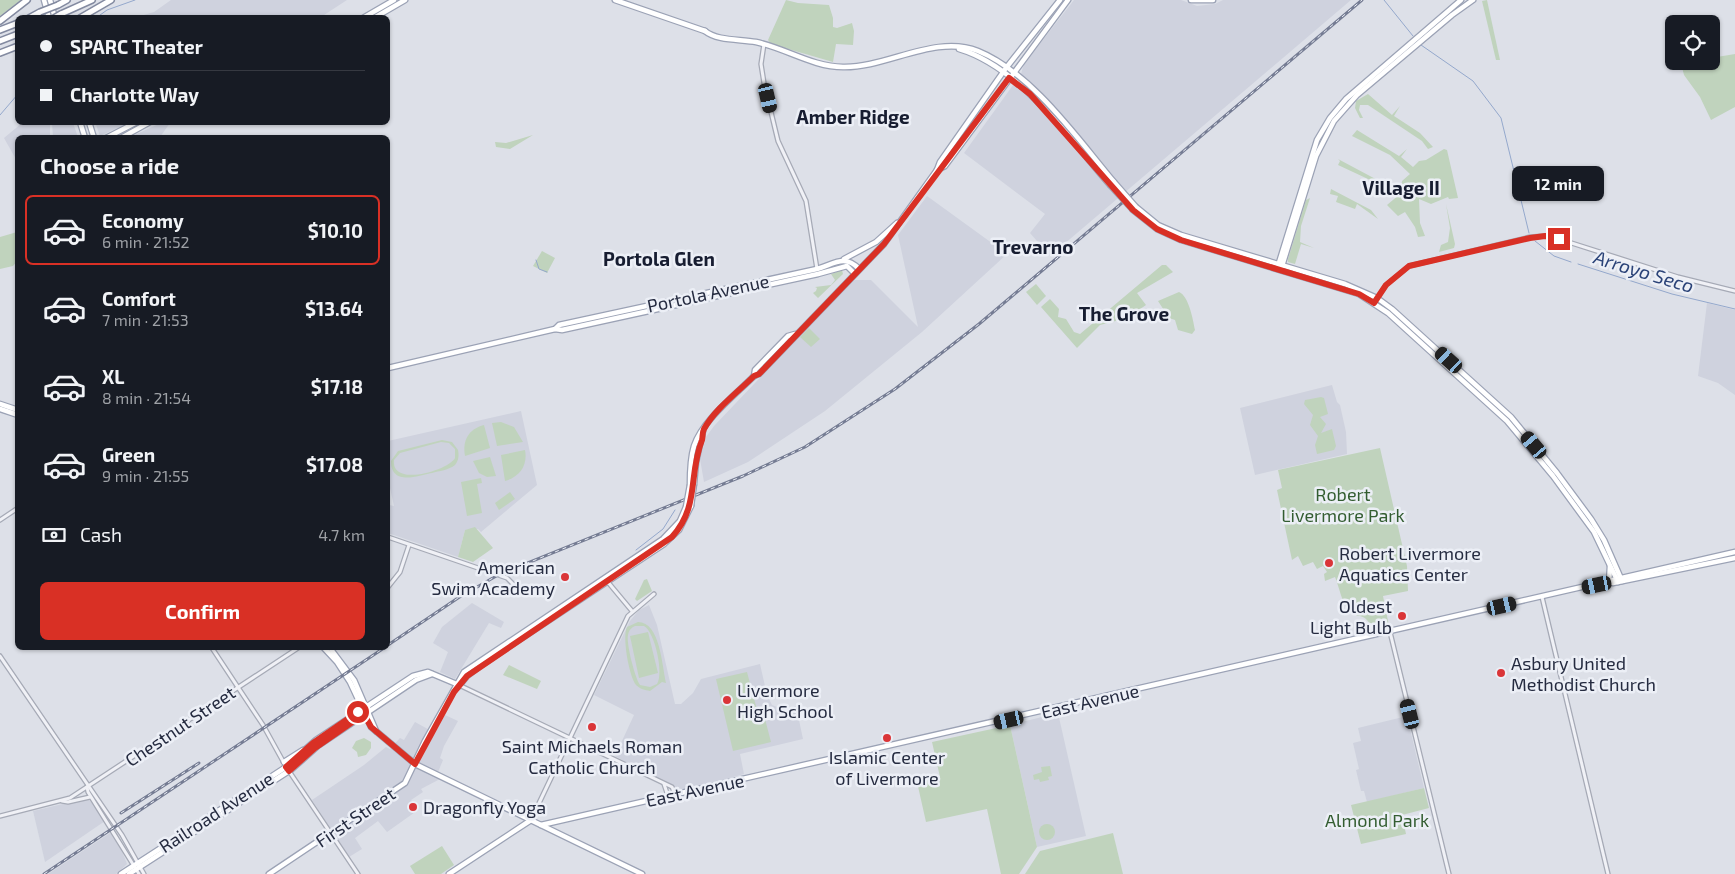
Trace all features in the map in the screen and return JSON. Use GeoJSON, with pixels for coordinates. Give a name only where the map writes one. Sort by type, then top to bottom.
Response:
{"type":"FeatureCollection","features":[{"type":"Feature","properties":{"kind":"highway"},"geometry":{"type":"LineString","coordinates":[[0,20],[27,0]]}},
{"type":"Feature","properties":{"kind":"highway"},"geometry":{"type":"LineString","coordinates":[[34,15],[67,0]]}},
{"type":"Feature","properties":{"kind":"highway"},"geometry":{"type":"LineString","coordinates":[[59,15],[92,0]]}},
{"type":"Feature","properties":{"kind":"highway"},"geometry":{"type":"LineString","coordinates":[[85,15],[111,0]]}},
{"type":"Feature","properties":{"kind":"highway"},"geometry":{"type":"LineString","coordinates":[[0,30],[15,24]]}},
{"type":"Feature","properties":{"kind":"highway"},"geometry":{"type":"LineString","coordinates":[[0,41],[15,35]]}},
{"type":"Feature","properties":{"kind":"highway"},"geometry":{"type":"LineString","coordinates":[[0,53],[15,47]]}},
{"type":"Feature","properties":{"kind":"main road"},"geometry":{"type":"LineString","coordinates":[[44,0],[48,15]]}},
{"type":"Feature","properties":{"kind":"main road"},"geometry":{"type":"LineString","coordinates":[[50,0],[53,15]]}},
{"type":"Feature","properties":{"kind":"main road"},"geometry":{"type":"LineString","coordinates":[[368,15],[394,0]]}},
{"type":"Feature","properties":{"kind":"main road"},"geometry":{"type":"LineString","coordinates":[[379,15],[405,0]]}},
{"type":"Feature","properties":{"kind":"main road"},"geometry":{"type":"LineString","coordinates":[[615,0],[718,36],[764,44],[815,62],[842,67],[861,65],[941,48],[955,48],[976,54],[1005,71],[1030,94],[1135,209],[1157,229],[1181,240],[1345,284],[1377,298],[1392,309],[1511,417],[1557,473],[1605,541],[1619,580]]}},
{"type":"Feature","properties":{"kind":"main road","name":"First Street"},"geometry":{"type":"LineString","coordinates":[[270,874],[405,783],[458,684],[472,666],[606,580],[668,535],[680,521],[688,507],[692,484],[694,447],[714,416],[754,376],[758,367],[788,336],[795,334],[884,244],[1005,71],[1060,0]]}},
{"type":"Feature","properties":{"kind":"main road","name":"First Street"},"geometry":{"type":"LineString","coordinates":[[937,170],[945,166],[1068,0]]}},
{"type":"Feature","properties":{"kind":"main road"},"geometry":{"type":"LineString","coordinates":[[1191,0],[1213,0]]}},
{"type":"Feature","properties":{"kind":"main road"},"geometry":{"type":"LineString","coordinates":[[1280,266],[1316,156],[1334,121],[1357,95],[1461,0]]}},
{"type":"Feature","properties":{"kind":"main road"},"geometry":{"type":"LineString","coordinates":[[1422,37],[1474,0]]}},
{"type":"Feature","properties":{"kind":"main road"},"geometry":{"type":"LineString","coordinates":[[112,135],[131,125]]}},
{"type":"Feature","properties":{"kind":"main road"},"geometry":{"type":"LineString","coordinates":[[126,135],[145,125]]}},
{"type":"Feature","properties":{"kind":"main road"},"geometry":{"type":"LineString","coordinates":[[837,263],[876,242],[904,217]]}},
{"type":"Feature","properties":{"kind":"main road","name":"Portola Avenue"},"geometry":{"type":"LineString","coordinates":[[818,271],[837,263],[850,261],[859,268]]}},
{"type":"Feature","properties":{"kind":"main road","name":"Portola Avenue"},"geometry":{"type":"LineString","coordinates":[[390,368],[818,271],[844,266],[854,273]]}},
{"type":"Feature","properties":{"kind":"main road"},"geometry":{"type":"LineString","coordinates":[[1280,266],[1359,294],[1374,303],[1388,313],[1508,421],[1553,476],[1587,522],[1619,580]]}},
{"type":"Feature","properties":{"kind":"main road"},"geometry":{"type":"LineString","coordinates":[[0,404],[15,409]]}},
{"type":"Feature","properties":{"kind":"main road"},"geometry":{"type":"LineString","coordinates":[[0,409],[15,415]]}},
{"type":"Feature","properties":{"kind":"main road"},"geometry":{"type":"LineString","coordinates":[[1587,522],[1591,523],[1605,541]]}},
{"type":"Feature","properties":{"kind":"main road","name":"East Avenue"},"geometry":{"type":"LineString","coordinates":[[1619,580],[1735,552]]}},
{"type":"Feature","properties":{"kind":"main road","name":"East Avenue"},"geometry":{"type":"LineString","coordinates":[[541,825],[1609,582],[1735,558]]}},
{"type":"Feature","properties":{"kind":"main road"},"geometry":{"type":"LineString","coordinates":[[1609,582],[1610,562]]}},
{"type":"Feature","properties":{"kind":"main road"},"geometry":{"type":"LineString","coordinates":[[326,650],[342,669],[376,731],[415,764],[642,874]]}},
{"type":"Feature","properties":{"kind":"main road"},"geometry":{"type":"LineString","coordinates":[[332,650],[354,680],[365,711]]}},
{"type":"Feature","properties":{"kind":"main road","name":"Railroad Avenue"},"geometry":{"type":"LineString","coordinates":[[129,874],[315,748],[418,674],[428,672],[458,684]]}},
{"type":"Feature","properties":{"kind":"main road","name":"Railroad Avenue"},"geometry":{"type":"LineString","coordinates":[[286,767],[310,745],[365,711]]}},
{"type":"Feature","properties":{"kind":"main road"},"geometry":{"type":"LineString","coordinates":[[449,874],[530,820]]}},
{"type":"Feature","properties":{"kind":"main road","name":"Railroad Avenue"},"geometry":{"type":"LineString","coordinates":[[121,874],[137,868]]}},
{"type":"Feature","properties":{"kind":"street"},"geometry":{"type":"LineString","coordinates":[[764,44],[761,64],[764,83],[778,141],[806,201],[818,271]]}},
{"type":"Feature","properties":{"kind":"street"},"geometry":{"type":"LineString","coordinates":[[1374,303],[1390,280],[1409,266],[1545,236],[1678,277],[1735,291]]}},
{"type":"Feature","properties":{"kind":"street"},"geometry":{"type":"LineString","coordinates":[[0,520],[15,510]]}},
{"type":"Feature","properties":{"kind":"street"},"geometry":{"type":"LineString","coordinates":[[390,539],[507,578],[514,586]]}},
{"type":"Feature","properties":{"kind":"street"},"geometry":{"type":"LineString","coordinates":[[390,584],[400,572],[409,544]]}},
{"type":"Feature","properties":{"kind":"street"},"geometry":{"type":"LineString","coordinates":[[606,580],[632,612]]}},
{"type":"Feature","properties":{"kind":"street"},"geometry":{"type":"LineString","coordinates":[[530,820],[632,612],[654,594]]}},
{"type":"Feature","properties":{"kind":"street"},"geometry":{"type":"LineString","coordinates":[[1542,597],[1608,874]]}},
{"type":"Feature","properties":{"kind":"street"},"geometry":{"type":"LineString","coordinates":[[1390,632],[1448,874]]}},
{"type":"Feature","properties":{"kind":"street"},"geometry":{"type":"LineString","coordinates":[[213,650],[263,725],[286,767],[358,874]]}},
{"type":"Feature","properties":{"kind":"street","name":"Chestnut Street"},"geometry":{"type":"LineString","coordinates":[[62,801],[87,787],[295,650]]}},
{"type":"Feature","properties":{"kind":"street"},"geometry":{"type":"LineString","coordinates":[[0,656],[87,787],[122,835],[137,868]]}},
{"type":"Feature","properties":{"kind":"street"},"geometry":{"type":"LineString","coordinates":[[458,684],[672,787],[675,794]]}},
{"type":"Feature","properties":{"kind":"street"},"geometry":{"type":"LineString","coordinates":[[664,784],[668,796]]}},
{"type":"Feature","properties":{"kind":"street"},"geometry":{"type":"LineString","coordinates":[[87,787],[91,797],[137,868],[144,874]]}},
{"type":"Feature","properties":{"kind":"street"},"geometry":{"type":"LineString","coordinates":[[0,816],[62,801],[68,802],[91,797]]}},
{"type":"Feature","properties":{"kind":"shaded area"},"geometry":{"type":"Polygon","coordinates":[[[171,0],[347,0],[324,15],[144,15],[154,12],[171,0]]]}},
{"type":"Feature","properties":{"kind":"shaded area"},"geometry":{"type":"Polygon","coordinates":[[[1074,0],[1181,0],[1197,6],[1215,4],[1223,0],[1351,0],[1050,256],[1030,233],[1045,214],[964,153],[1021,74],[1024,64],[1074,0]]]}},
{"type":"Feature","properties":{"kind":"shaded area"},"geometry":{"type":"Polygon","coordinates":[[[20,125],[50,125],[50,135],[15,135],[15,157],[4,138],[20,125]]]}},
{"type":"Feature","properties":{"kind":"shaded area"},"geometry":{"type":"Polygon","coordinates":[[[52,125],[74,125],[77,135],[53,135],[52,125]]]}},
{"type":"Feature","properties":{"kind":"shaded area"},"geometry":{"type":"Polygon","coordinates":[[[96,125],[124,125],[102,135],[100,135],[96,125]]]}},
{"type":"Feature","properties":{"kind":"shaded area"},"geometry":{"type":"Polygon","coordinates":[[[157,125],[169,125],[161,135],[134,135],[157,125]]]}},
{"type":"Feature","properties":{"kind":"shaded area"},"geometry":{"type":"Polygon","coordinates":[[[927,196],[1007,254],[922,332],[825,411],[748,462],[704,482],[700,459],[706,437],[714,426],[849,284],[855,280],[871,280],[918,327],[898,235],[927,196]]]}},
{"type":"Feature","properties":{"kind":"shaded area"},"geometry":{"type":"Polygon","coordinates":[[[1707,303],[1735,310],[1735,395],[1718,383],[1698,376],[1707,303]]]}},
{"type":"Feature","properties":{"kind":"shaded area"},"geometry":{"type":"Polygon","coordinates":[[[1332,385],[1337,402],[1340,405],[1346,432],[1347,454],[1255,475],[1240,408],[1332,385]]]}},
{"type":"Feature","properties":{"kind":"shaded area"},"geometry":{"type":"Polygon","coordinates":[[[521,411],[537,485],[481,532],[478,529],[465,530],[458,557],[390,534],[390,505],[394,506],[390,488],[390,441],[521,411]]]}},
{"type":"Feature","properties":{"kind":"shaded area"},"geometry":{"type":"Polygon","coordinates":[[[472,603],[504,622],[501,628],[489,623],[455,679],[440,672],[448,652],[433,643],[442,627],[472,603]]]}},
{"type":"Feature","properties":{"kind":"shaded area","name":"Livermore High School"},"geometry":{"type":"Polygon","coordinates":[[[649,605],[657,625],[675,704],[681,704],[693,693],[701,679],[760,664],[767,695],[772,705],[782,709],[796,706],[803,739],[740,754],[744,774],[675,794],[671,787],[615,756],[634,715],[594,695],[630,621],[639,610],[649,605]]]}},
{"type":"Feature","properties":{"kind":"shaded area"},"geometry":{"type":"Polygon","coordinates":[[[1058,713],[1086,836],[1037,847],[1010,725],[1058,713]]]}},
{"type":"Feature","properties":{"kind":"shaded area"},"geometry":{"type":"Polygon","coordinates":[[[445,715],[458,721],[444,746],[440,758],[443,760],[436,777],[440,779],[421,789],[423,792],[411,800],[418,810],[387,832],[378,821],[355,838],[362,849],[349,857],[312,800],[364,765],[386,747],[390,749],[400,738],[404,740],[415,722],[435,733],[445,715]]]}},
{"type":"Feature","properties":{"kind":"shaded area"},"geometry":{"type":"Polygon","coordinates":[[[1407,716],[1424,788],[1367,802],[1364,791],[1361,791],[1356,770],[1359,769],[1353,743],[1361,741],[1358,728],[1407,716]]]}},
{"type":"Feature","properties":{"kind":"shaded area"},"geometry":{"type":"Polygon","coordinates":[[[88,798],[105,821],[45,862],[33,811],[88,798]]]}},
{"type":"Feature","properties":{"kind":"shaded area"},"geometry":{"type":"Polygon","coordinates":[[[110,833],[120,846],[127,864],[116,874],[48,874],[110,833]]]}},
{"type":"Feature","properties":{"kind":"green space"},"geometry":{"type":"Polygon","coordinates":[[[0,0],[21,0],[0,16],[0,0]]]}},
{"type":"Feature","properties":{"kind":"green space"},"geometry":{"type":"Polygon","coordinates":[[[786,0],[798,3],[829,5],[833,18],[833,27],[837,28],[852,23],[854,31],[853,45],[836,44],[833,62],[771,44],[768,40],[786,0]]]}},
{"type":"Feature","properties":{"kind":"green space"},"geometry":{"type":"Polygon","coordinates":[[[1487,0],[1500,60],[1496,60],[1482,1],[1487,0]]]}},
{"type":"Feature","properties":{"kind":"green space"},"geometry":{"type":"Polygon","coordinates":[[[1735,54],[1735,107],[1711,120],[1700,97],[1684,75],[1683,70],[1720,70],[1720,56],[1735,54]]]}},
{"type":"Feature","properties":{"kind":"green space"},"geometry":{"type":"Polygon","coordinates":[[[1368,94],[1392,115],[1400,106],[1394,116],[1420,133],[1433,147],[1428,149],[1422,141],[1368,105],[1360,105],[1359,110],[1363,118],[1360,118],[1355,108],[1356,101],[1368,94]]]}},
{"type":"Feature","properties":{"kind":"green space"},"geometry":{"type":"Polygon","coordinates":[[[1357,130],[1399,156],[1407,149],[1401,157],[1413,167],[1419,161],[1426,160],[1444,149],[1447,150],[1458,198],[1449,199],[1448,197],[1431,204],[1419,199],[1420,223],[1425,236],[1418,237],[1415,227],[1405,212],[1398,216],[1387,205],[1400,194],[1402,181],[1410,174],[1390,155],[1352,136],[1357,130]]]}},
{"type":"Feature","properties":{"kind":"green space"},"geometry":{"type":"Polygon","coordinates":[[[533,135],[510,149],[496,147],[495,142],[506,143],[533,135]]]}},
{"type":"Feature","properties":{"kind":"green space"},"geometry":{"type":"Polygon","coordinates":[[[1338,159],[1383,183],[1390,178],[1383,186],[1338,165],[1340,161],[1338,159]]]}},
{"type":"Feature","properties":{"kind":"green space"},"geometry":{"type":"Polygon","coordinates":[[[1331,189],[1371,210],[1378,219],[1357,204],[1355,209],[1336,202],[1338,196],[1330,194],[1331,189]]]}},
{"type":"Feature","properties":{"kind":"green space"},"geometry":{"type":"Polygon","coordinates":[[[1310,198],[1301,226],[1300,242],[1314,248],[1301,244],[1295,264],[1288,262],[1288,259],[1306,200],[1310,198]]]}},
{"type":"Feature","properties":{"kind":"green space"},"geometry":{"type":"Polygon","coordinates":[[[1446,204],[1455,244],[1454,248],[1439,252],[1441,245],[1448,242],[1450,228],[1446,204]]]}},
{"type":"Feature","properties":{"kind":"green space"},"geometry":{"type":"Polygon","coordinates":[[[15,233],[15,264],[13,266],[0,269],[0,237],[15,233]]]}},
{"type":"Feature","properties":{"kind":"green space"},"geometry":{"type":"Polygon","coordinates":[[[542,251],[555,258],[547,273],[533,266],[542,251]]]}},
{"type":"Feature","properties":{"kind":"green space","name":"The Grove"},"geometry":{"type":"Polygon","coordinates":[[[1162,265],[1166,265],[1173,272],[1137,293],[1146,305],[1127,318],[1100,325],[1077,348],[1041,307],[1050,299],[1059,309],[1058,317],[1066,319],[1074,332],[1080,334],[1162,265]]]}},
{"type":"Feature","properties":{"kind":"green space"},"geometry":{"type":"Polygon","coordinates":[[[842,270],[843,274],[818,298],[813,293],[817,288],[815,287],[831,285],[835,280],[831,274],[842,270]]]}},
{"type":"Feature","properties":{"kind":"green space"},"geometry":{"type":"Polygon","coordinates":[[[1036,284],[1046,296],[1037,305],[1026,292],[1036,284]]]}},
{"type":"Feature","properties":{"kind":"green space"},"geometry":{"type":"Polygon","coordinates":[[[1179,292],[1185,298],[1190,309],[1195,330],[1192,334],[1178,330],[1175,320],[1169,318],[1158,301],[1179,292]]]}},
{"type":"Feature","properties":{"kind":"green space"},"geometry":{"type":"Polygon","coordinates":[[[809,328],[820,339],[811,347],[800,337],[809,328]]]}},
{"type":"Feature","properties":{"kind":"green space"},"geometry":{"type":"Polygon","coordinates":[[[1324,398],[1328,414],[1320,417],[1326,424],[1321,433],[1332,429],[1336,446],[1334,450],[1317,454],[1315,445],[1318,436],[1310,425],[1313,415],[1304,404],[1305,400],[1324,398]]]}},
{"type":"Feature","properties":{"kind":"green space"},"geometry":{"type":"Polygon","coordinates":[[[501,422],[514,427],[523,442],[497,446],[492,423],[501,422]]]}},
{"type":"Feature","properties":{"kind":"green space"},"geometry":{"type":"Polygon","coordinates":[[[484,425],[490,448],[465,456],[464,450],[468,436],[474,429],[484,425]]]}},
{"type":"Feature","properties":{"kind":"green space"},"geometry":{"type":"Polygon","coordinates":[[[442,440],[452,442],[458,450],[458,458],[453,467],[406,478],[395,474],[392,469],[391,461],[398,451],[442,440]],[[441,442],[400,453],[394,460],[396,468],[401,473],[410,475],[421,474],[443,467],[451,463],[455,458],[455,449],[449,443],[441,442]]]}},
{"type":"Feature","properties":{"kind":"green space","name":"Robert Livermore Park"},"geometry":{"type":"Polygon","coordinates":[[[1380,448],[1407,566],[1408,591],[1383,596],[1389,626],[1374,631],[1362,616],[1349,611],[1335,577],[1325,581],[1324,574],[1327,572],[1323,566],[1317,569],[1313,562],[1303,566],[1298,556],[1292,560],[1277,490],[1282,488],[1278,470],[1380,448]]]}},
{"type":"Feature","properties":{"kind":"green space"},"geometry":{"type":"Polygon","coordinates":[[[525,450],[526,455],[522,470],[515,477],[505,481],[501,455],[525,450]]]}},
{"type":"Feature","properties":{"kind":"green space"},"geometry":{"type":"Polygon","coordinates":[[[490,457],[496,476],[487,477],[479,473],[473,461],[490,457]]]}},
{"type":"Feature","properties":{"kind":"green space"},"geometry":{"type":"Polygon","coordinates":[[[481,478],[482,483],[477,484],[482,513],[467,516],[461,482],[481,478]]]}},
{"type":"Feature","properties":{"kind":"green space"},"geometry":{"type":"Polygon","coordinates":[[[510,492],[515,499],[499,510],[495,503],[510,492]]]}},
{"type":"Feature","properties":{"kind":"green space"},"geometry":{"type":"Polygon","coordinates":[[[475,527],[493,548],[473,562],[458,557],[465,530],[475,527]]]}},
{"type":"Feature","properties":{"kind":"green space"},"geometry":{"type":"Polygon","coordinates":[[[647,579],[652,591],[637,601],[635,599],[644,580],[647,579]]]}},
{"type":"Feature","properties":{"kind":"green space"},"geometry":{"type":"Polygon","coordinates":[[[638,622],[645,624],[651,629],[659,646],[666,683],[662,682],[650,691],[636,685],[631,674],[627,656],[625,639],[627,627],[638,622]],[[635,626],[630,629],[628,645],[640,685],[650,687],[657,684],[659,679],[659,663],[652,636],[644,626],[635,626]]]}},
{"type":"Feature","properties":{"kind":"green space"},"geometry":{"type":"Polygon","coordinates":[[[648,632],[658,673],[639,678],[630,636],[648,632]]]}},
{"type":"Feature","properties":{"kind":"green space"},"geometry":{"type":"Polygon","coordinates":[[[509,665],[541,681],[537,689],[503,675],[509,665]]]}},
{"type":"Feature","properties":{"kind":"green space"},"geometry":{"type":"Polygon","coordinates":[[[747,672],[756,706],[765,719],[771,742],[733,751],[716,679],[747,672]]]}},
{"type":"Feature","properties":{"kind":"green space"},"geometry":{"type":"Polygon","coordinates":[[[1010,725],[1037,847],[1019,874],[1001,874],[987,809],[926,822],[917,782],[940,777],[932,742],[1010,725]]]}},
{"type":"Feature","properties":{"kind":"green space"},"geometry":{"type":"Polygon","coordinates":[[[364,738],[371,742],[371,748],[366,755],[358,757],[357,752],[352,748],[356,741],[364,738]]]}},
{"type":"Feature","properties":{"kind":"green space"},"geometry":{"type":"Polygon","coordinates":[[[1050,766],[1052,776],[1048,777],[1049,780],[1040,782],[1039,779],[1034,780],[1033,775],[1042,772],[1041,767],[1050,766]]]}},
{"type":"Feature","properties":{"kind":"green space","name":"Almond Park"},"geometry":{"type":"Polygon","coordinates":[[[1424,788],[1429,808],[1402,815],[1406,834],[1361,844],[1351,805],[1424,788]]]}},
{"type":"Feature","properties":{"kind":"green space"},"geometry":{"type":"Polygon","coordinates":[[[1044,824],[1050,824],[1055,829],[1053,838],[1044,840],[1039,835],[1039,829],[1044,824]]]}},
{"type":"Feature","properties":{"kind":"green space"},"geometry":{"type":"Polygon","coordinates":[[[1113,833],[1123,874],[1025,874],[1040,851],[1113,833]]]}},
{"type":"Feature","properties":{"kind":"green space"},"geometry":{"type":"Polygon","coordinates":[[[442,846],[454,865],[441,874],[415,874],[410,866],[442,846]]]}},
{"type":"Feature","properties":{"kind":"waterway"},"geometry":{"type":"LineString","coordinates":[[100,15],[107,10],[135,0]]}},
{"type":"Feature","properties":{"kind":"waterway","name":"Arroyo Seco"},"geometry":{"type":"LineString","coordinates":[[1384,0],[1413,36]]}},
{"type":"Feature","properties":{"kind":"waterway","name":"Arroyo Seco"},"geometry":{"type":"LineString","coordinates":[[1421,45],[1473,81],[1501,118],[1529,233]]}},
{"type":"Feature","properties":{"kind":"waterway"},"geometry":{"type":"LineString","coordinates":[[0,115],[15,98]]}},
{"type":"Feature","properties":{"kind":"waterway","name":"Arroyo Seco"},"geometry":{"type":"LineString","coordinates":[[1535,241],[1554,256],[1571,262]]}},
{"type":"Feature","properties":{"kind":"waterway"},"geometry":{"type":"LineString","coordinates":[[536,260],[539,269],[547,272]]}},
{"type":"Feature","properties":{"kind":"waterway","name":"Arroyo Seco"},"geometry":{"type":"LineString","coordinates":[[1578,264],[1672,294],[1735,309]]}},
{"type":"Feature","properties":{"kind":"waterway"},"geometry":{"type":"LineString","coordinates":[[636,550],[663,529],[675,510]]}},
{"type":"Feature","properties":{"kind":"railway"},"geometry":{"type":"LineString","coordinates":[[390,644],[458,598],[498,575],[743,476],[805,447],[895,389],[979,324],[1362,0]]}},
{"type":"Feature","properties":{"kind":"railway"},"geometry":{"type":"LineString","coordinates":[[44,874],[381,650]]}},
{"type":"Feature","properties":{"kind":"railway"},"geometry":{"type":"LineString","coordinates":[[121,813],[199,763]]}},
{"type":"Feature","properties":{"kind":"place","name":"Robert Livermore Aquatics Center"},"geometry":{"type":"Point","coordinates":[1329,563]}},
{"type":"Feature","properties":{"kind":"place","name":"American Swim Academy"},"geometry":{"type":"Point","coordinates":[565,577]}},
{"type":"Feature","properties":{"kind":"place","name":"Oldest Light Bulb"},"geometry":{"type":"Point","coordinates":[1402,616]}},
{"type":"Feature","properties":{"kind":"place","name":"Asbury United Methodist Church"},"geometry":{"type":"Point","coordinates":[1501,673]}},
{"type":"Feature","properties":{"kind":"place","name":"Livermore High School"},"geometry":{"type":"Point","coordinates":[727,700]}},
{"type":"Feature","properties":{"kind":"place","name":"Saint Michaels Roman Catholic Church"},"geometry":{"type":"Point","coordinates":[592,727]}},
{"type":"Feature","properties":{"kind":"place","name":"Islamic Center of Livermore"},"geometry":{"type":"Point","coordinates":[887,738]}},
{"type":"Feature","properties":{"kind":"place","name":"Dragonfly Yoga"},"geometry":{"type":"Point","coordinates":[413,807]}},
{"type":"Feature","properties":{"kind":"district","name":"Amber Ridge"},"geometry":{"type":"Point","coordinates":[853,116]}},
{"type":"Feature","properties":{"kind":"district","name":"Village II"},"geometry":{"type":"Point","coordinates":[1401,187]}},
{"type":"Feature","properties":{"kind":"district","name":"Trevarno"},"geometry":{"type":"Point","coordinates":[1033,246]}},
{"type":"Feature","properties":{"kind":"district","name":"Portola Glen"},"geometry":{"type":"Point","coordinates":[659,258]}},
{"type":"Feature","properties":{"kind":"district","name":"The Grove"},"geometry":{"type":"Point","coordinates":[1124,313]}},
{"type":"Feature","properties":{"kind":"route"},"geometry":{"type":"LineString","coordinates":[[358,712],[310,745],[296,760],[286,767],[289,771],[315,748],[364,714],[371,727],[415,764],[454,692],[467,676],[608,583],[672,537],[679,530],[687,516],[692,497],[698,448],[703,432],[709,422],[754,376],[759,374],[792,340],[795,334],[884,244],[937,170],[945,166],[1009,78],[1030,94],[1133,210],[1157,229],[1181,240],[1359,294],[1374,303],[1394,276],[1409,266],[1535,236],[1559,239]]}}]}
